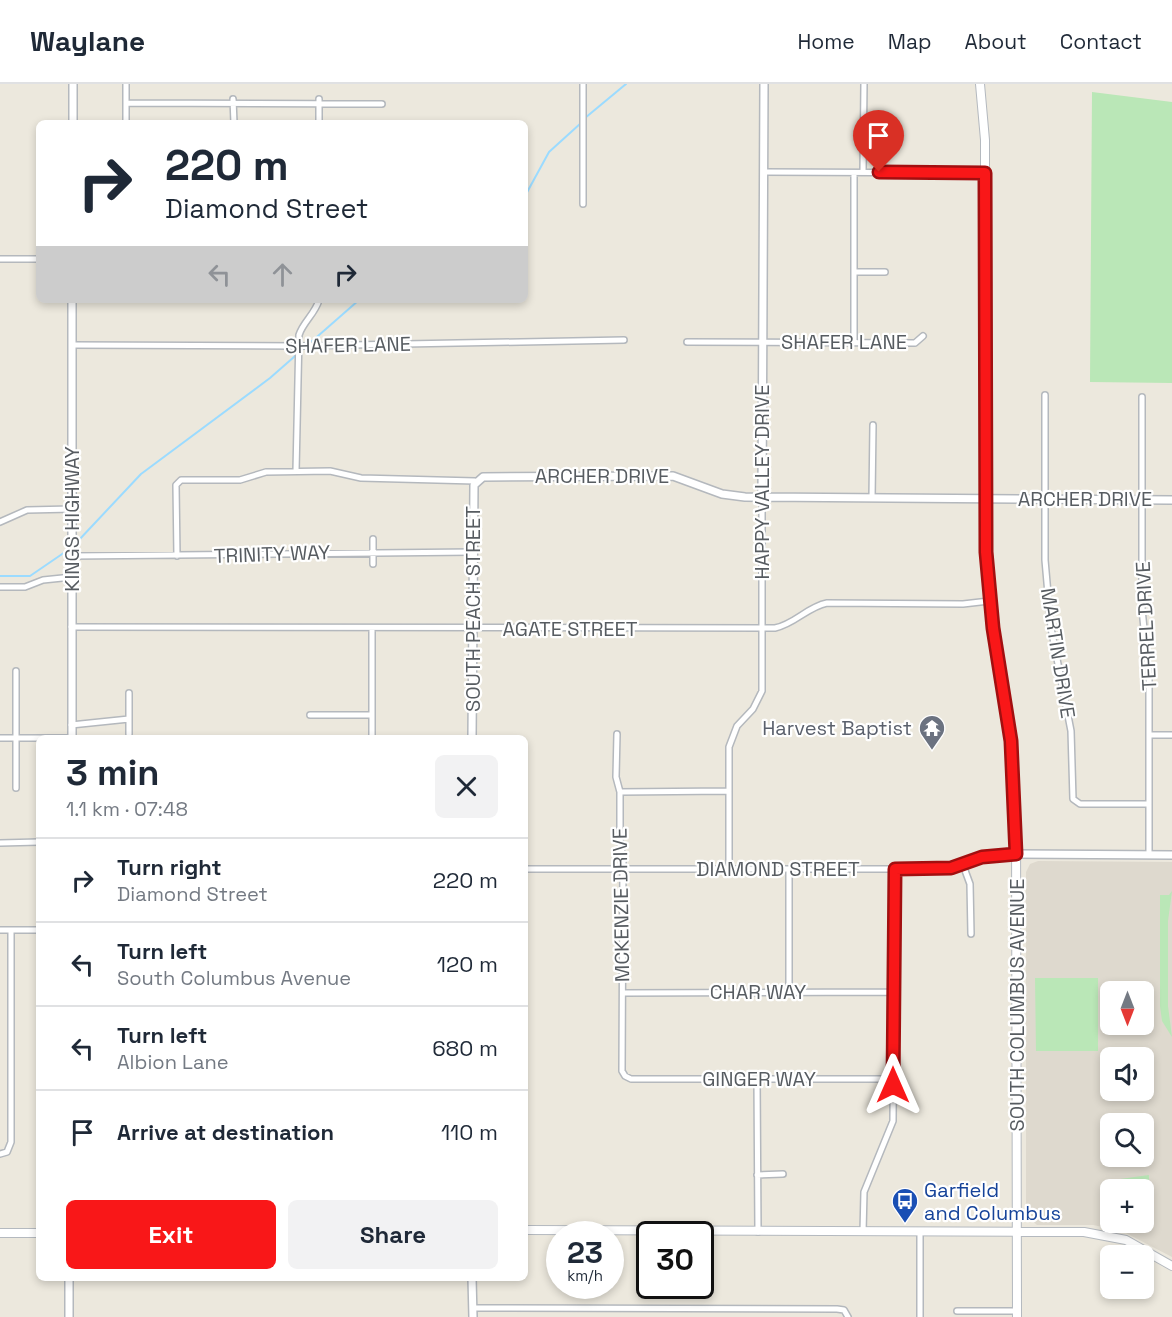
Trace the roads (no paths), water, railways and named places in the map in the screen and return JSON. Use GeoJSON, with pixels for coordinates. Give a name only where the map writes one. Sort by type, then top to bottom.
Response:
{"type":"FeatureCollection","features":[{"type":"Feature","properties":{"kind":"main road","name":"SOUTH COLUMBUS AVENUE"},"geometry":{"type":"LineString","coordinates":[[980,84],[985,173],[985,498],[989,601],[1011,741],[1016,854],[1017,1314]]}},
{"type":"Feature","properties":{"kind":"main road"},"geometry":{"type":"LineString","coordinates":[[528,1230],[1084,1232],[1116,1237],[1137,1245],[1172,1266]]}},
{"type":"Feature","properties":{"kind":"main road"},"geometry":{"type":"LineString","coordinates":[[0,1233],[36,1233]]}},
{"type":"Feature","properties":{"kind":"street"},"geometry":{"type":"LineString","coordinates":[[73,84],[73,120]]}},
{"type":"Feature","properties":{"kind":"street"},"geometry":{"type":"LineString","coordinates":[[126,84],[126,120]]}},
{"type":"Feature","properties":{"kind":"street"},"geometry":{"type":"LineString","coordinates":[[583,84],[583,204]]}},
{"type":"Feature","properties":{"kind":"street","name":"HAPPY VALLEY DRIVE"},"geometry":{"type":"LineString","coordinates":[[729,869],[730,740],[737,726],[753,709],[762,691],[764,84]]}},
{"type":"Feature","properties":{"kind":"street"},"geometry":{"type":"LineString","coordinates":[[862,172],[864,84]]}},
{"type":"Feature","properties":{"kind":"street"},"geometry":{"type":"LineString","coordinates":[[234,101],[234,120]]}},
{"type":"Feature","properties":{"kind":"street"},"geometry":{"type":"LineString","coordinates":[[126,103],[320,101],[382,104]]}},
{"type":"Feature","properties":{"kind":"street"},"geometry":{"type":"LineString","coordinates":[[320,101],[320,120]]}},
{"type":"Feature","properties":{"kind":"street"},"geometry":{"type":"LineString","coordinates":[[764,172],[985,173]]}},
{"type":"Feature","properties":{"kind":"street"},"geometry":{"type":"LineString","coordinates":[[854,172],[854,342]]}},
{"type":"Feature","properties":{"kind":"street"},"geometry":{"type":"LineString","coordinates":[[0,259],[36,259]]}},
{"type":"Feature","properties":{"kind":"street"},"geometry":{"type":"LineString","coordinates":[[854,272],[885,272]]}},
{"type":"Feature","properties":{"kind":"street","name":"KINGS HIGHWAY"},"geometry":{"type":"LineString","coordinates":[[72,303],[72,735]]}},
{"type":"Feature","properties":{"kind":"street"},"geometry":{"type":"LineString","coordinates":[[296,471],[299,346],[302,326],[317,303]]}},
{"type":"Feature","properties":{"kind":"street","name":"SHAFER LANE"},"geometry":{"type":"LineString","coordinates":[[687,342],[915,343],[923,336]]}},
{"type":"Feature","properties":{"kind":"street","name":"SHAFER LANE"},"geometry":{"type":"LineString","coordinates":[[72,345],[299,346],[624,340]]}},
{"type":"Feature","properties":{"kind":"street","name":"MARTIN DRIVE"},"geometry":{"type":"LineString","coordinates":[[1045,395],[1045,560],[1050,619],[1069,711],[1074,802],[1149,804]]}},
{"type":"Feature","properties":{"kind":"street","name":"TERREL DRIVE"},"geometry":{"type":"LineString","coordinates":[[1142,397],[1142,609],[1149,678],[1149,855]]}},
{"type":"Feature","properties":{"kind":"street"},"geometry":{"type":"LineString","coordinates":[[872,498],[873,425]]}},
{"type":"Feature","properties":{"kind":"street","name":"ARCHER DRIVE"},"geometry":{"type":"LineString","coordinates":[[177,556],[177,483],[197,479],[240,480],[266,472],[330,471],[362,478],[475,481],[489,476],[673,476],[722,494],[762,498],[1172,500]]}},
{"type":"Feature","properties":{"kind":"street","name":"SOUTH PEACH STREET"},"geometry":{"type":"LineString","coordinates":[[472,735],[475,481]]}},
{"type":"Feature","properties":{"kind":"street"},"geometry":{"type":"LineString","coordinates":[[0,522],[27,510],[72,509]]}},
{"type":"Feature","properties":{"kind":"street"},"geometry":{"type":"LineString","coordinates":[[373,539],[373,564]]}},
{"type":"Feature","properties":{"kind":"street","name":"TRINITY WAY"},"geometry":{"type":"LineString","coordinates":[[72,556],[473,552]]}},
{"type":"Feature","properties":{"kind":"street"},"geometry":{"type":"LineString","coordinates":[[0,587],[25,586],[43,580],[72,577]]}},
{"type":"Feature","properties":{"kind":"street","name":"AGATE STREET"},"geometry":{"type":"LineString","coordinates":[[71,627],[762,628],[787,625],[812,608],[826,603],[963,604],[989,601]]}},
{"type":"Feature","properties":{"kind":"street"},"geometry":{"type":"LineString","coordinates":[[372,628],[372,735]]}},
{"type":"Feature","properties":{"kind":"street"},"geometry":{"type":"LineString","coordinates":[[16,671],[16,788]]}},
{"type":"Feature","properties":{"kind":"street"},"geometry":{"type":"LineString","coordinates":[[129,693],[129,734]]}},
{"type":"Feature","properties":{"kind":"street"},"geometry":{"type":"LineString","coordinates":[[310,715],[372,715]]}},
{"type":"Feature","properties":{"kind":"street"},"geometry":{"type":"LineString","coordinates":[[71,725],[129,719]]}},
{"type":"Feature","properties":{"kind":"street","name":"MCKENZIE DRIVE"},"geometry":{"type":"LineString","coordinates":[[617,734],[616,777],[621,792],[620,840],[623,869],[622,1071],[625,1076]]}},
{"type":"Feature","properties":{"kind":"street"},"geometry":{"type":"LineString","coordinates":[[1150,735],[1172,735]]}},
{"type":"Feature","properties":{"kind":"street"},"geometry":{"type":"LineString","coordinates":[[0,738],[36,738]]}},
{"type":"Feature","properties":{"kind":"street"},"geometry":{"type":"LineString","coordinates":[[621,792],[729,791]]}},
{"type":"Feature","properties":{"kind":"street"},"geometry":{"type":"LineString","coordinates":[[0,843],[36,842]]}},
{"type":"Feature","properties":{"kind":"street","name":"DIAMOND STREET"},"geometry":{"type":"LineString","coordinates":[[528,869],[951,868],[982,857],[1016,854],[1172,855]]}},
{"type":"Feature","properties":{"kind":"street"},"geometry":{"type":"LineString","coordinates":[[963,865],[970,884],[971,934]]}},
{"type":"Feature","properties":{"kind":"street"},"geometry":{"type":"LineString","coordinates":[[789,869],[789,992]]}},
{"type":"Feature","properties":{"kind":"street"},"geometry":{"type":"LineString","coordinates":[[863,1232],[864,1192],[892,1127],[895,869]]}},
{"type":"Feature","properties":{"kind":"street"},"geometry":{"type":"LineString","coordinates":[[0,930],[36,930]]}},
{"type":"Feature","properties":{"kind":"street"},"geometry":{"type":"LineString","coordinates":[[0,1154],[8,1152],[11,1142],[11,930]]}},
{"type":"Feature","properties":{"kind":"street","name":"CHAR WAY"},"geometry":{"type":"LineString","coordinates":[[623,993],[893,992]]}},
{"type":"Feature","properties":{"kind":"street","name":"GINGER WAY"},"geometry":{"type":"LineString","coordinates":[[625,1076],[631,1079],[893,1079]]}},
{"type":"Feature","properties":{"kind":"street"},"geometry":{"type":"LineString","coordinates":[[757,1079],[758,1232]]}},
{"type":"Feature","properties":{"kind":"street"},"geometry":{"type":"LineString","coordinates":[[757,1175],[783,1174]]}},
{"type":"Feature","properties":{"kind":"street"},"geometry":{"type":"LineString","coordinates":[[920,1232],[920,1317]]}},
{"type":"Feature","properties":{"kind":"street"},"geometry":{"type":"LineString","coordinates":[[69,1281],[69,1317]]}},
{"type":"Feature","properties":{"kind":"street"},"geometry":{"type":"LineString","coordinates":[[472,1281],[473,1317]]}},
{"type":"Feature","properties":{"kind":"street"},"geometry":{"type":"LineString","coordinates":[[473,1308],[837,1309],[844,1310],[848,1317]]}},
{"type":"Feature","properties":{"kind":"street"},"geometry":{"type":"LineString","coordinates":[[602,1310],[602,1317]]}},
{"type":"Feature","properties":{"kind":"street"},"geometry":{"type":"LineString","coordinates":[[957,1311],[1017,1314]]}},
{"type":"Feature","properties":{"kind":"waterway"},"geometry":{"type":"LineString","coordinates":[[585,118],[626,84]]}},
{"type":"Feature","properties":{"kind":"waterway"},"geometry":{"type":"LineString","coordinates":[[528,190],[549,152],[581,123]]}},
{"type":"Feature","properties":{"kind":"waterway"},"geometry":{"type":"LineString","coordinates":[[78,541],[141,474],[270,378],[356,303]]}},
{"type":"Feature","properties":{"kind":"waterway"},"geometry":{"type":"LineString","coordinates":[[0,576],[30,576],[68,550]]}},
{"type":"Feature","properties":{"kind":"place","name":"Harvest Baptist"},"geometry":{"type":"Point","coordinates":[932,751]}},
{"type":"Feature","properties":{"kind":"place","name":"Garfield and Columbus"},"geometry":{"type":"Point","coordinates":[905,1224]}}]}
